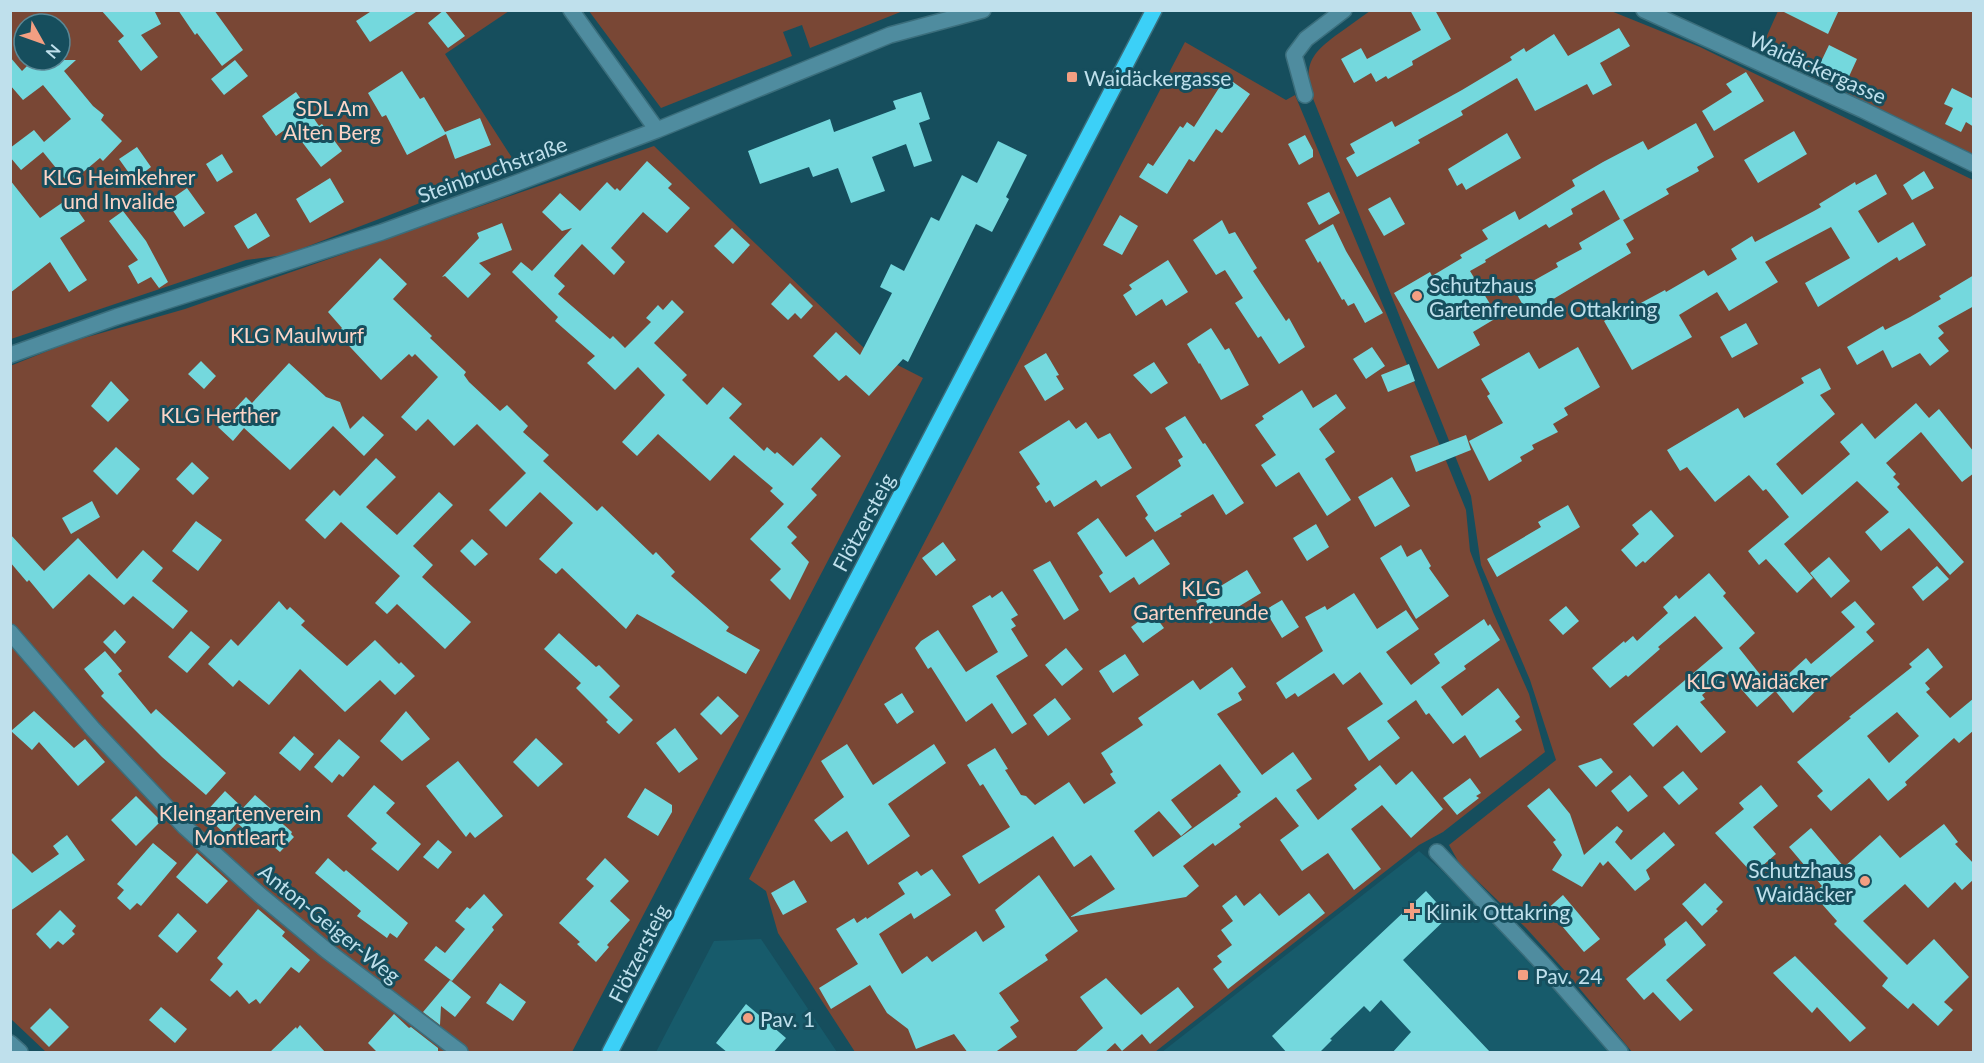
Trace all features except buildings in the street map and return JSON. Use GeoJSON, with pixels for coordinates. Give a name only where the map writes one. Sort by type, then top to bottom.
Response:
{"type":"FeatureCollection","features":[{"type":"Feature","properties":{"kind":"main road","name":"Flötzersteig"},"geometry":{"type":"LineString","coordinates":[[610,1053],[1154,10]]}},
{"type":"Feature","properties":{"kind":"street"},"geometry":{"type":"LineString","coordinates":[[571,10],[657,130]]}},
{"type":"Feature","properties":{"kind":"street","name":"Steinbruchstraße"},"geometry":{"type":"LineString","coordinates":[[10,355],[116,317],[381,232],[657,130],[890,35],[983,10]]}},
{"type":"Feature","properties":{"kind":"street"},"geometry":{"type":"LineString","coordinates":[[1305,95],[1294,55],[1306,39],[1344,10]]}},
{"type":"Feature","properties":{"kind":"street","name":"Waidäckergasse"},"geometry":{"type":"LineString","coordinates":[[1644,10],[1863,110],[1974,164]]}},
{"type":"Feature","properties":{"kind":"street","name":"Anton-Geiger-Weg"},"geometry":{"type":"LineString","coordinates":[[10,632],[93,729],[185,827],[260,895],[326,950],[460,1053]]}},
{"type":"Feature","properties":{"kind":"street"},"geometry":{"type":"LineString","coordinates":[[1437,852],[1545,966],[1620,1053]]}},
{"type":"Feature","properties":{"kind":"street"},"geometry":{"type":"LineString","coordinates":[[10,1043],[20,1053]]}},
{"type":"Feature","properties":{"kind":"shaded area","name":"Klinik Ottakring"},"geometry":{"type":"Polygon","coordinates":[[[1419,851],[1528,956],[1612,1052],[1162,1052],[1419,851]]]}},
{"type":"Feature","properties":{"kind":"shaded area"},"geometry":{"type":"Polygon","coordinates":[[[761,939],[837,1052],[656,1052],[714,941],[761,939]]]}},
{"type":"Feature","properties":{"kind":"green space"},"geometry":{"type":"Polygon","coordinates":[[[10,11],[509,11],[445,54],[516,164],[285,255],[246,260],[11,339],[10,11]]]}},
{"type":"Feature","properties":{"kind":"green space"},"geometry":{"type":"Polygon","coordinates":[[[589,11],[903,11],[810,48],[802,25],[783,32],[792,56],[661,108],[589,11]]]}},
{"type":"Feature","properties":{"kind":"green space","name":"KLG Waidäcker"},"geometry":{"type":"Polygon","coordinates":[[[1370,11],[1611,11],[1700,47],[1973,180],[1973,1052],[1632,1052],[1566,972],[1526,928],[1459,863],[1449,845],[1556,760],[1530,680],[1481,565],[1471,496],[1310,91],[1310,65],[1316,53],[1370,11]]]}},
{"type":"Feature","properties":{"kind":"green space"},"geometry":{"type":"Polygon","coordinates":[[[1778,11],[1973,11],[1973,154],[1760,51],[1778,11]]]}},
{"type":"Feature","properties":{"kind":"green space","name":"KLG Gartenfreunde"},"geometry":{"type":"Polygon","coordinates":[[[1185,42],[1286,100],[1295,95],[1466,510],[1470,551],[1493,612],[1529,694],[1545,752],[1443,832],[1419,845],[1155,1052],[855,1052],[778,933],[766,891],[749,879],[1185,42]]]}},
{"type":"Feature","properties":{"kind":"green space"},"geometry":{"type":"Polygon","coordinates":[[[654,146],[864,348],[923,378],[572,1052],[46,1052],[11,1019],[10,366],[70,342],[185,309],[654,146]]]}},
{"type":"Feature","properties":{"kind":"place","name":"Waidäckergasse"},"geometry":{"type":"Point","coordinates":[1072,77]}},
{"type":"Feature","properties":{"kind":"place","name":"Schutzhaus Gartenfreunde Ottakring"},"geometry":{"type":"Point","coordinates":[1417,296]}},
{"type":"Feature","properties":{"kind":"place","name":"Schutzhaus Waidäcker"},"geometry":{"type":"Point","coordinates":[1865,881]}},
{"type":"Feature","properties":{"kind":"place","name":"Klinik Ottakring"},"geometry":{"type":"Point","coordinates":[1412,911]}},
{"type":"Feature","properties":{"kind":"place","name":"Pav. 24"},"geometry":{"type":"Point","coordinates":[1523,975]}},
{"type":"Feature","properties":{"kind":"place","name":"Pav. 1"},"geometry":{"type":"Point","coordinates":[748,1018]}},
{"type":"Feature","properties":{"kind":"park label","name":"SDL Am Alten Berg"},"geometry":{"type":"Point","coordinates":[332,119]}},
{"type":"Feature","properties":{"kind":"park label","name":"KLG Heimkehrer und Invalide"},"geometry":{"type":"Point","coordinates":[119,188]}},
{"type":"Feature","properties":{"kind":"park label","name":"KLG Maulwurf"},"geometry":{"type":"Point","coordinates":[297,334]}},
{"type":"Feature","properties":{"kind":"park label","name":"KLG Herther"},"geometry":{"type":"Point","coordinates":[219,414]}},
{"type":"Feature","properties":{"kind":"park label","name":"Kleingartenverein Montleart"},"geometry":{"type":"Point","coordinates":[240,824]}}]}
